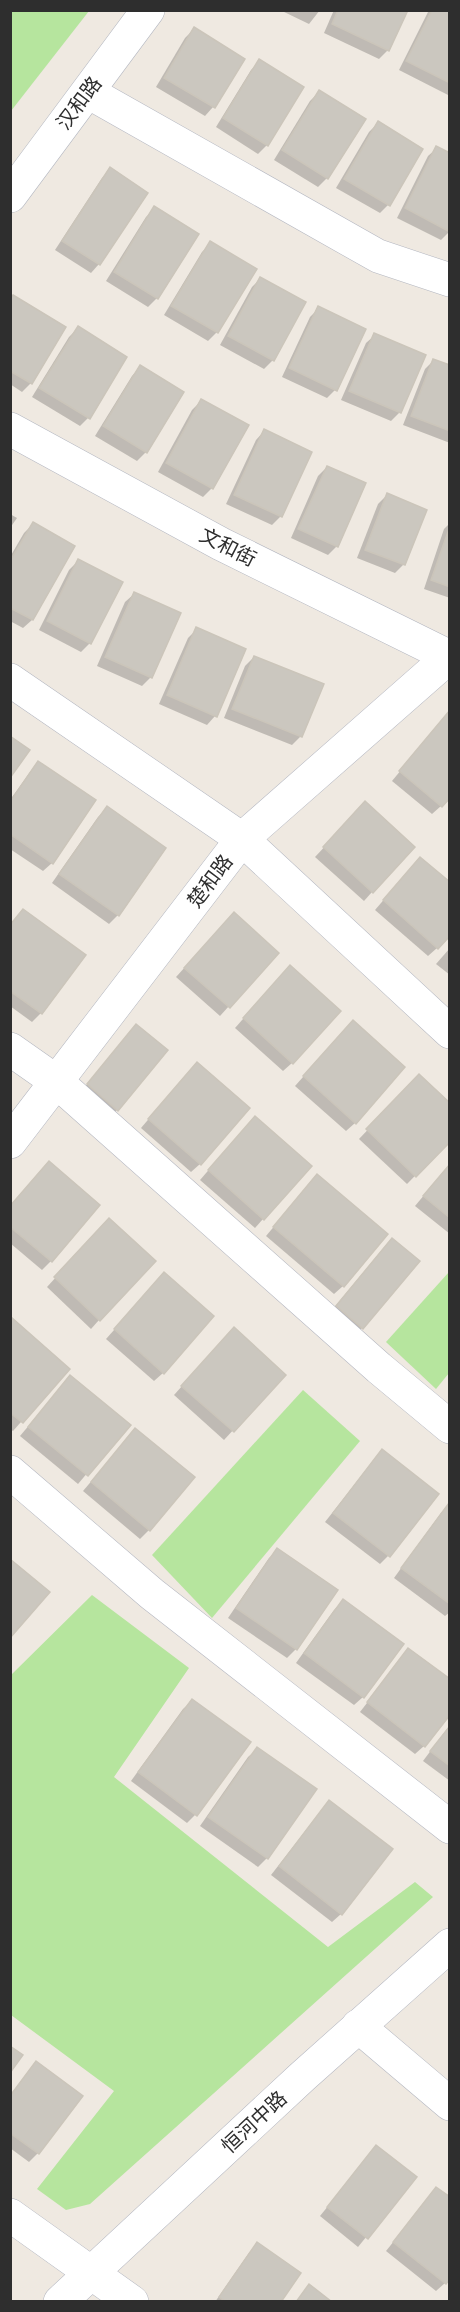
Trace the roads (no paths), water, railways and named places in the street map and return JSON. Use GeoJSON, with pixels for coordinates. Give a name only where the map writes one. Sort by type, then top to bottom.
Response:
{"type":"FeatureCollection","features":[{"type":"Feature","properties":{"kind":"street","name":"汉和路"},"geometry":{"type":"LineString","coordinates":[[10,196],[148,10]]}},
{"type":"Feature","properties":{"kind":"street"},"geometry":{"type":"LineString","coordinates":[[88,92],[378,256],[450,280]]}},
{"type":"Feature","properties":{"kind":"street","name":"文和街"},"geometry":{"type":"LineString","coordinates":[[10,429],[221,544],[449,657]]}},
{"type":"Feature","properties":{"kind":"street","name":"楚和路"},"geometry":{"type":"LineString","coordinates":[[10,1142],[242,840],[449,657]]}},
{"type":"Feature","properties":{"kind":"street"},"geometry":{"type":"LineString","coordinates":[[10,680],[242,840],[450,1032]]}},
{"type":"Feature","properties":{"kind":"street"},"geometry":{"type":"LineString","coordinates":[[10,1049],[57,1082],[379,1368],[450,1427]]}},
{"type":"Feature","properties":{"kind":"street"},"geometry":{"type":"LineString","coordinates":[[10,1472],[152,1594],[450,1827]]}},
{"type":"Feature","properties":{"kind":"street","name":"恒河中路"},"geometry":{"type":"LineString","coordinates":[[60,2301],[358,2026],[450,1945]]}},
{"type":"Feature","properties":{"kind":"street"},"geometry":{"type":"LineString","coordinates":[[358,2026],[450,2104]]}},
{"type":"Feature","properties":{"kind":"street"},"geometry":{"type":"LineString","coordinates":[[10,2215],[132,2301]]}}]}
